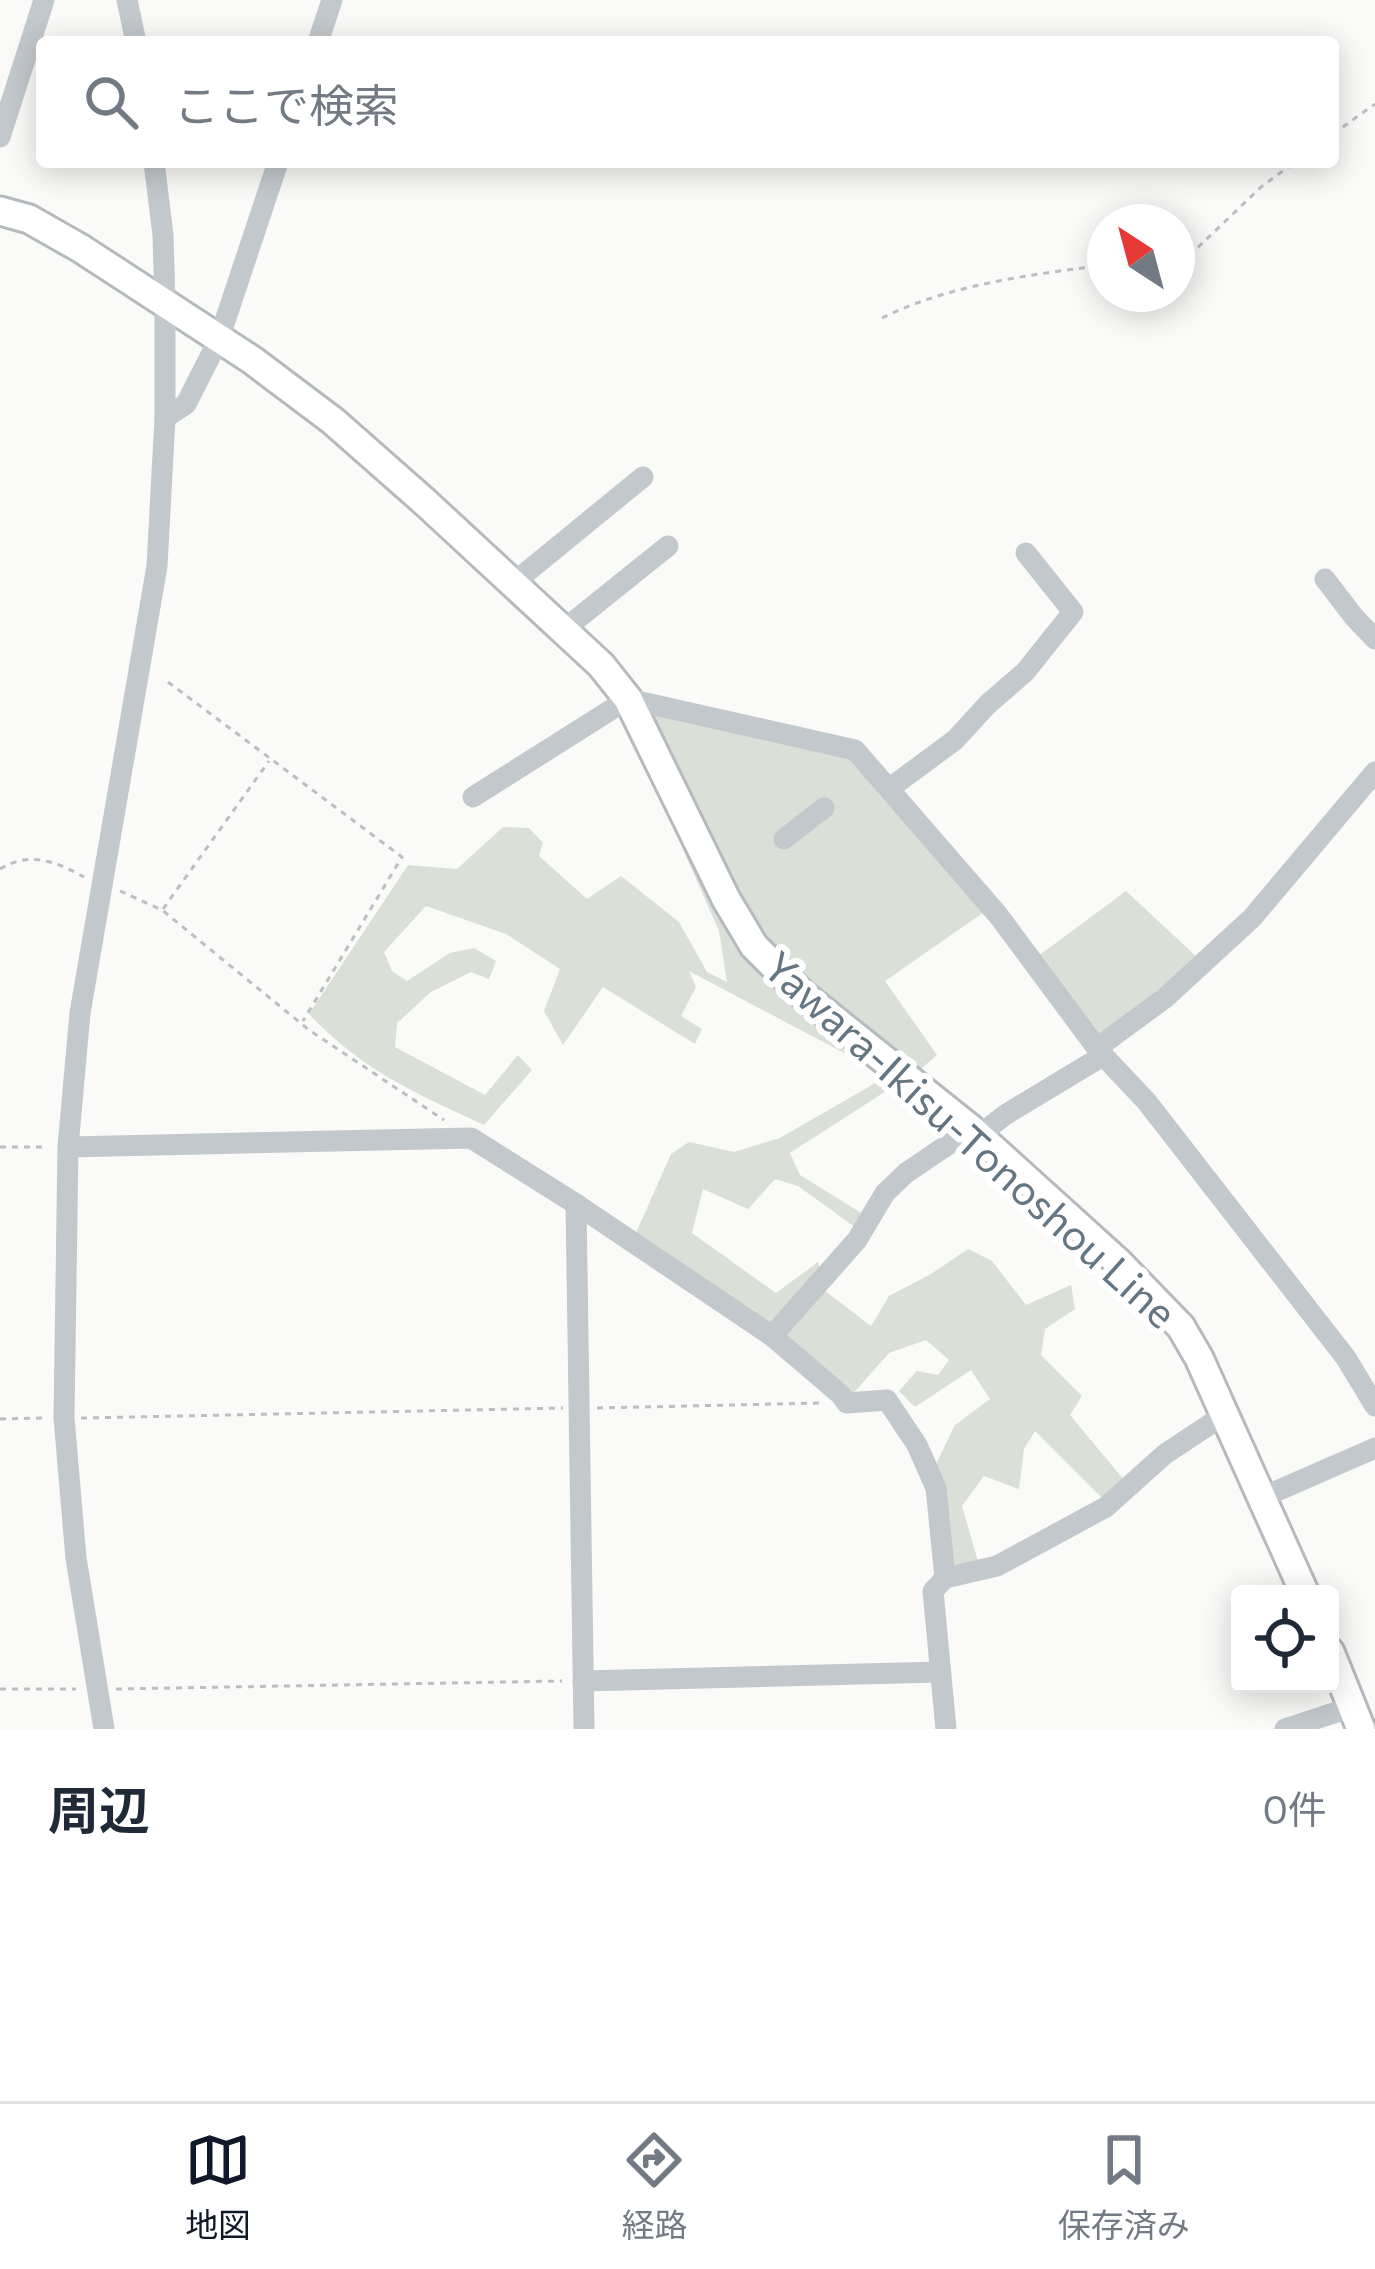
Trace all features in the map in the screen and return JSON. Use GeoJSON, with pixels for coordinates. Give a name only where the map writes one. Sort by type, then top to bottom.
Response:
{"type":"FeatureCollection","features":[{"type":"Feature","properties":{"kind":"main road","name":"Yawara-Ikisu-Tonoshou Line"},"geometry":{"type":"LineString","coordinates":[[0,211],[28,219],[80,248],[333,421],[601,665],[628,699],[754,946],[802,994],[974,1132],[1118,1262],[1181,1328],[1199,1358],[1301,1585]]}},
{"type":"Feature","properties":{"kind":"main road"},"geometry":{"type":"LineString","coordinates":[[1339,1674],[1357,1718]]}},
{"type":"Feature","properties":{"kind":"street"},"geometry":{"type":"LineString","coordinates":[[0,137],[44,0]]}},
{"type":"Feature","properties":{"kind":"street"},"geometry":{"type":"LineString","coordinates":[[128,0],[135,36]]}},
{"type":"Feature","properties":{"kind":"street"},"geometry":{"type":"LineString","coordinates":[[320,36],[332,0]]}},
{"type":"Feature","properties":{"kind":"street"},"geometry":{"type":"LineString","coordinates":[[104,1729],[76,1558],[64,1418],[68,1147],[80,1013],[157,566],[165,304],[155,168]]}},
{"type":"Feature","properties":{"kind":"street"},"geometry":{"type":"LineString","coordinates":[[165,418],[186,404],[219,339],[276,168]]}},
{"type":"Feature","properties":{"kind":"street"},"geometry":{"type":"LineString","coordinates":[[512,584],[643,477]]}},
{"type":"Feature","properties":{"kind":"street"},"geometry":{"type":"LineString","coordinates":[[562,631],[668,546]]}},
{"type":"Feature","properties":{"kind":"street"},"geometry":{"type":"LineString","coordinates":[[890,788],[955,740],[1025,672],[1073,612],[1026,553]]}},
{"type":"Feature","properties":{"kind":"street"},"geometry":{"type":"LineString","coordinates":[[1325,579],[1375,639]]}},
{"type":"Feature","properties":{"kind":"street"},"geometry":{"type":"LineString","coordinates":[[472,797],[628,699],[855,750],[998,915],[1100,1051],[1147,1102],[1368,1374],[1375,1406]]}},
{"type":"Feature","properties":{"kind":"street"},"geometry":{"type":"LineString","coordinates":[[772,1336],[857,1240],[885,1192],[906,1173],[1096,1060],[1106,1042],[1165,998],[1252,918],[1375,772]]}},
{"type":"Feature","properties":{"kind":"street"},"geometry":{"type":"LineString","coordinates":[[784,839],[824,808]]}},
{"type":"Feature","properties":{"kind":"street"},"geometry":{"type":"LineString","coordinates":[[68,1147],[471,1138],[772,1336],[847,1403],[887,1400],[917,1445],[936,1487],[945,1578]]}},
{"type":"Feature","properties":{"kind":"street"},"geometry":{"type":"LineString","coordinates":[[577,1204],[584,1729]]}},
{"type":"Feature","properties":{"kind":"street"},"geometry":{"type":"LineString","coordinates":[[946,1729],[933,1592],[945,1578],[998,1566],[1106,1508],[1166,1454],[1224,1415]]}},
{"type":"Feature","properties":{"kind":"street"},"geometry":{"type":"LineString","coordinates":[[1262,1498],[1375,1448]]}},
{"type":"Feature","properties":{"kind":"street"},"geometry":{"type":"LineString","coordinates":[[583,1681],[940,1672]]}},
{"type":"Feature","properties":{"kind":"street"},"geometry":{"type":"LineString","coordinates":[[1285,1729],[1357,1718]]}},
{"type":"Feature","properties":{"kind":"path"},"geometry":{"type":"LineString","coordinates":[[1339,130],[1375,104]]}},
{"type":"Feature","properties":{"kind":"path"},"geometry":{"type":"LineString","coordinates":[[1195,250],[1287,168]]}},
{"type":"Feature","properties":{"kind":"path"},"geometry":{"type":"LineString","coordinates":[[882,318],[911,303],[1016,276],[1087,267]]}},
{"type":"Feature","properties":{"kind":"path"},"geometry":{"type":"LineString","coordinates":[[168,682],[402,857],[301,1024]]}},
{"type":"Feature","properties":{"kind":"path"},"geometry":{"type":"LineString","coordinates":[[161,910],[270,760]]}},
{"type":"Feature","properties":{"kind":"path"},"geometry":{"type":"LineString","coordinates":[[0,869],[26,858],[56,861],[161,910],[301,1024],[471,1138]]}},
{"type":"Feature","properties":{"kind":"path"},"geometry":{"type":"LineString","coordinates":[[0,1148],[68,1147]]}},
{"type":"Feature","properties":{"kind":"path"},"geometry":{"type":"LineString","coordinates":[[0,1419],[847,1403]]}},
{"type":"Feature","properties":{"kind":"path"},"geometry":{"type":"LineString","coordinates":[[0,1689],[583,1681]]}},
{"type":"Feature","properties":{"kind":"shaded area"},"geometry":{"type":"Polygon","coordinates":[[[662,710],[846,753],[987,910],[885,981],[937,1055],[916,1073],[810,992],[758,938],[647,721],[662,710]]]}},
{"type":"Feature","properties":{"kind":"shaded area"},"geometry":{"type":"Polygon","coordinates":[[[503,827],[529,828],[543,843],[539,856],[587,899],[621,876],[679,922],[707,972],[727,982],[719,931],[675,831],[689,840],[723,907],[871,1059],[863,1063],[689,971],[696,987],[681,1016],[702,1029],[695,1044],[603,987],[563,1045],[544,1011],[560,969],[506,934],[426,906],[384,952],[392,971],[407,981],[450,953],[474,948],[496,961],[489,979],[471,972],[431,992],[397,1023],[395,1047],[485,1095],[518,1055],[532,1070],[484,1125],[370,1066],[309,1014],[408,865],[457,869],[503,827]]]}},
{"type":"Feature","properties":{"kind":"shaded area"},"geometry":{"type":"Polygon","coordinates":[[[1126,891],[1200,960],[1101,1039],[1037,957],[1126,891]]]}},
{"type":"Feature","properties":{"kind":"shaded area"},"geometry":{"type":"Polygon","coordinates":[[[891,1074],[900,1082],[790,1153],[800,1175],[866,1216],[859,1230],[798,1186],[775,1179],[748,1209],[703,1189],[692,1233],[776,1293],[818,1262],[824,1290],[871,1326],[889,1296],[968,1249],[992,1261],[1026,1305],[1071,1285],[1075,1309],[1045,1329],[1041,1355],[1082,1396],[1070,1415],[1124,1480],[1106,1502],[1035,1431],[1024,1449],[1019,1489],[984,1476],[962,1506],[979,1565],[954,1572],[936,1464],[955,1425],[990,1399],[971,1370],[915,1407],[899,1391],[917,1371],[938,1375],[949,1360],[926,1340],[889,1353],[851,1396],[636,1233],[671,1154],[689,1142],[734,1152],[780,1138],[891,1074]]]}}]}
